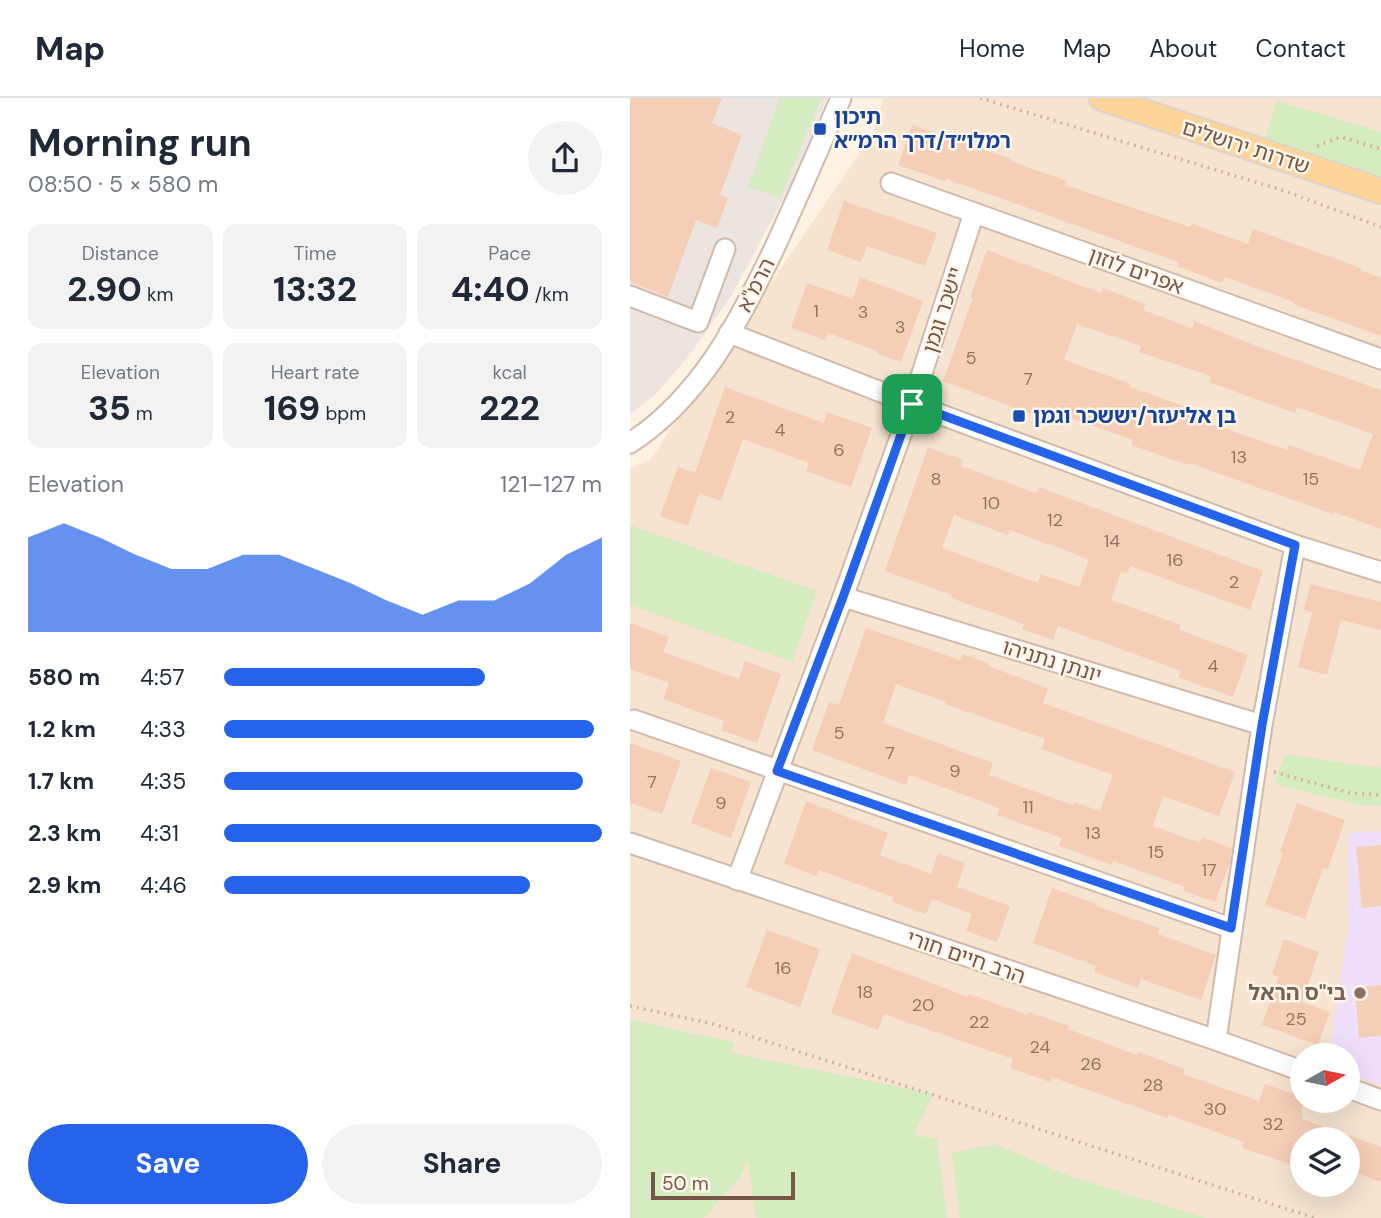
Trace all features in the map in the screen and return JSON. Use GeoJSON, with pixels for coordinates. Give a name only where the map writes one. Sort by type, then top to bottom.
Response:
{"type":"FeatureCollection","features":[{"type":"Feature","properties":{"kind":"main road","name":"שדרות ירושלים"},"geometry":{"type":"LineString","coordinates":[[1087,98],[1109,100],[1381,191]]}},
{"type":"Feature","properties":{"kind":"street","name":"הרמ\"א"},"geometry":{"type":"LineString","coordinates":[[630,443],[659,421],[686,395],[712,362],[746,308],[841,98]]}},
{"type":"Feature","properties":{"kind":"street","name":"אפרים לוזון"},"geometry":{"type":"LineString","coordinates":[[891,183],[1381,359]]}},
{"type":"Feature","properties":{"kind":"street","name":"יישכר וגמן"},"geometry":{"type":"LineString","coordinates":[[737,880],[912,404],[974,213]]}},
{"type":"Feature","properties":{"kind":"street"},"geometry":{"type":"LineString","coordinates":[[630,296],[698,322],[725,249]]}},
{"type":"Feature","properties":{"kind":"street"},"geometry":{"type":"LineString","coordinates":[[729,333],[912,404],[1295,545],[1381,572]]}},
{"type":"Feature","properties":{"kind":"street"},"geometry":{"type":"LineString","coordinates":[[1216,1040],[1255,766],[1295,545]]}},
{"type":"Feature","properties":{"kind":"street","name":"יונתן נתניהו"},"geometry":{"type":"LineString","coordinates":[[843,597],[1262,725]]}},
{"type":"Feature","properties":{"kind":"street"},"geometry":{"type":"LineString","coordinates":[[634,720],[1231,928]]}},
{"type":"Feature","properties":{"kind":"street","name":"הרב חיים חורי"},"geometry":{"type":"LineString","coordinates":[[630,843],[1290,1067]]}},
{"type":"Feature","properties":{"kind":"street"},"geometry":{"type":"LineString","coordinates":[[1360,1092],[1381,1100]]}},
{"type":"Feature","properties":{"kind":"path"},"geometry":{"type":"LineString","coordinates":[[980,98],[1285,191],[1381,227]]}},
{"type":"Feature","properties":{"kind":"path"},"geometry":{"type":"LineString","coordinates":[[1284,159],[1341,137],[1381,149]]}},
{"type":"Feature","properties":{"kind":"path"},"geometry":{"type":"LineString","coordinates":[[1255,766],[1350,793],[1381,795]]}},
{"type":"Feature","properties":{"kind":"path"},"geometry":{"type":"LineString","coordinates":[[630,1006],[713,1024],[1315,1218]]}},
{"type":"Feature","properties":{"kind":"shaded area"},"geometry":{"type":"Polygon","coordinates":[[[630,98],[827,98],[799,169],[732,295],[689,356],[656,394],[630,414],[630,98]]]}},
{"type":"Feature","properties":{"kind":"shaded area"},"geometry":{"type":"Polygon","coordinates":[[[883,98],[1381,98],[1381,1218],[630,1218],[630,468],[650,460],[874,132],[883,98]]]}},
{"type":"Feature","properties":{"kind":"shaded area","name":"בי\"ס הראל"},"geometry":{"type":"Polygon","coordinates":[[[1381,831],[1381,1085],[1360,1077],[1360,1043],[1331,1043],[1348,930],[1349,833],[1381,831]]]}},
{"type":"Feature","properties":{"kind":"green space"},"geometry":{"type":"Polygon","coordinates":[[[780,98],[821,98],[780,198],[748,187],[780,98]]]}},
{"type":"Feature","properties":{"kind":"green space"},"geometry":{"type":"Polygon","coordinates":[[[1277,101],[1381,132],[1381,189],[1261,152],[1277,101]]]}},
{"type":"Feature","properties":{"kind":"green space"},"geometry":{"type":"Polygon","coordinates":[[[630,525],[817,591],[792,662],[630,605],[630,525]]]}},
{"type":"Feature","properties":{"kind":"green space"},"geometry":{"type":"Polygon","coordinates":[[[1285,754],[1379,768],[1381,766],[1381,806],[1359,805],[1274,784],[1285,754]]]}},
{"type":"Feature","properties":{"kind":"green space"},"geometry":{"type":"Polygon","coordinates":[[[630,1020],[734,1042],[732,1053],[934,1094],[914,1135],[937,1139],[947,1218],[756,1218],[748,1160],[740,1178],[704,1218],[630,1218],[630,1020]]]}},
{"type":"Feature","properties":{"kind":"green space"},"geometry":{"type":"Polygon","coordinates":[[[995,1144],[1069,1176],[1205,1218],[960,1218],[952,1153],[995,1144]]]}},
{"type":"Feature","properties":{"kind":"building"},"geometry":{"type":"Polygon","coordinates":[[[630,98],[722,98],[712,123],[742,135],[720,195],[728,198],[717,228],[696,220],[668,297],[630,282],[630,98]]]}},
{"type":"Feature","properties":{"kind":"building"},"geometry":{"type":"Polygon","coordinates":[[[912,125],[1011,159],[1010,161],[1067,181],[1065,185],[1190,227],[1192,224],[1248,244],[1253,229],[1361,268],[1360,270],[1381,278],[1381,336],[1225,277],[1222,283],[1177,266],[1178,262],[946,179],[945,181],[898,165],[912,125]]]}},
{"type":"Feature","properties":{"kind":"building"},"geometry":{"type":"Polygon","coordinates":[[[844,201],[937,233],[925,266],[867,246],[861,262],[827,250],[844,201]]]}},
{"type":"Feature","properties":{"kind":"building"},"geometry":{"type":"Polygon","coordinates":[[[987,250],[1101,293],[1103,288],[1145,304],[1143,310],[1192,328],[1194,321],[1381,390],[1381,529],[1131,445],[1133,440],[1045,409],[1042,418],[943,381],[973,298],[970,297],[987,250]],[[1077,324],[1064,360],[1206,414],[1203,421],[1287,450],[1289,445],[1360,470],[1373,434],[1297,407],[1295,413],[1209,382],[1211,376],[1139,352],[1141,346],[1077,324]]]}},
{"type":"Feature","properties":{"kind":"building"},"geometry":{"type":"Polygon","coordinates":[[[860,277],[923,301],[901,362],[828,333],[825,340],[791,328],[807,283],[853,299],[860,277]]]}},
{"type":"Feature","properties":{"kind":"building"},"geometry":{"type":"Polygon","coordinates":[[[725,387],[824,423],[827,412],[872,428],[851,487],[806,471],[809,463],[743,439],[721,501],[699,493],[688,526],[660,516],[678,467],[695,473],[725,387]]]}},
{"type":"Feature","properties":{"kind":"building"},"geometry":{"type":"Polygon","coordinates":[[[928,447],[963,460],[961,466],[1036,493],[1039,487],[1263,571],[1250,610],[1130,566],[1127,574],[1121,572],[1111,600],[1181,625],[1179,630],[1248,655],[1233,697],[1178,677],[1181,671],[1058,626],[1053,640],[1022,629],[1024,624],[885,571],[928,447]],[[954,515],[942,548],[1038,583],[1041,574],[1079,587],[1089,560],[1009,530],[1008,535],[954,515]]]}},
{"type":"Feature","properties":{"kind":"building"},"geometry":{"type":"Polygon","coordinates":[[[1310,584],[1381,602],[1381,630],[1341,620],[1327,675],[1298,667],[1312,612],[1304,610],[1310,584]]]}},
{"type":"Feature","properties":{"kind":"building"},"geometry":{"type":"Polygon","coordinates":[[[630,623],[669,637],[663,652],[739,679],[745,661],[781,674],[757,743],[721,730],[724,721],[663,699],[669,683],[630,669],[630,623]]]}},
{"type":"Feature","properties":{"kind":"building"},"geometry":{"type":"Polygon","coordinates":[[[866,628],[960,660],[963,654],[989,664],[988,666],[1048,688],[1043,703],[1235,772],[1219,816],[1163,796],[1153,826],[1200,843],[1202,837],[1232,848],[1230,862],[1215,902],[1184,891],[1185,887],[1113,861],[1112,865],[1059,846],[1062,838],[997,815],[1000,808],[909,775],[906,785],[812,750],[829,702],[839,705],[866,628]],[[896,684],[883,723],[993,763],[989,775],[1073,805],[1074,802],[1100,811],[1113,775],[1041,749],[1045,739],[945,704],[946,702],[896,684]]]}},
{"type":"Feature","properties":{"kind":"building"},"geometry":{"type":"Polygon","coordinates":[[[630,743],[681,761],[662,814],[630,803],[630,743]]]}},
{"type":"Feature","properties":{"kind":"building"},"geometry":{"type":"Polygon","coordinates":[[[711,768],[751,782],[731,838],[691,823],[711,768]]]}},
{"type":"Feature","properties":{"kind":"building"},"geometry":{"type":"Polygon","coordinates":[[[806,801],[888,833],[880,855],[931,874],[938,853],[965,863],[957,887],[1010,906],[997,942],[966,931],[972,914],[932,899],[926,914],[892,902],[894,897],[819,870],[817,876],[784,864],[806,801]]]}},
{"type":"Feature","properties":{"kind":"building"},"geometry":{"type":"Polygon","coordinates":[[[1297,803],[1345,820],[1328,869],[1323,868],[1305,919],[1265,905],[1297,803]]]}},
{"type":"Feature","properties":{"kind":"building"},"geometry":{"type":"Polygon","coordinates":[[[1381,845],[1381,906],[1362,908],[1356,847],[1381,845]]]}},
{"type":"Feature","properties":{"kind":"building"},"geometry":{"type":"Polygon","coordinates":[[[1052,888],[1159,928],[1158,934],[1216,955],[1201,1000],[1141,979],[1138,988],[1094,972],[1096,966],[1033,943],[1052,888]]]}},
{"type":"Feature","properties":{"kind":"building"},"geometry":{"type":"Polygon","coordinates":[[[767,930],[820,949],[800,1007],[746,987],[767,930]]]}},
{"type":"Feature","properties":{"kind":"building"},"geometry":{"type":"Polygon","coordinates":[[[1284,939],[1319,952],[1302,1002],[1330,1012],[1319,1043],[1262,1025],[1279,977],[1272,974],[1284,939]]]}},
{"type":"Feature","properties":{"kind":"building"},"geometry":{"type":"Polygon","coordinates":[[[852,953],[968,997],[969,994],[1069,1026],[1068,1029],[1137,1055],[1138,1052],[1185,1069],[1183,1074],[1259,1101],[1265,1084],[1290,1093],[1290,1113],[1302,1113],[1302,1119],[1325,1127],[1290,1127],[1290,1164],[1242,1148],[1244,1142],[1169,1115],[1167,1118],[1052,1077],[1050,1082],[1010,1068],[1013,1059],[884,1014],[878,1030],[831,1013],[852,953]]]}},
{"type":"Feature","properties":{"kind":"building"},"geometry":{"type":"Polygon","coordinates":[[[1381,985],[1381,1036],[1359,1038],[1355,988],[1381,985]]]}},
{"type":"Feature","properties":{"kind":"building"},"geometry":{"type":"Polygon","coordinates":[[[1360,1140],[1381,1147],[1381,1182],[1360,1174],[1360,1140]]]}},
{"type":"Feature","properties":{"kind":"place","name":"תיכון רמלו״ד/דרך הרמ״א"},"geometry":{"type":"Point","coordinates":[820,129]}},
{"type":"Feature","properties":{"kind":"place","name":"בן אליעזר/יששכר וגמן"},"geometry":{"type":"Point","coordinates":[1019,416]}},
{"type":"Feature","properties":{"kind":"place","name":"בי\"ס הראל"},"geometry":{"type":"Point","coordinates":[1360,993]}},
{"type":"Feature","properties":{"kind":"route"},"geometry":{"type":"LineString","coordinates":[[912,404],[1295,545],[1262,725],[1231,928],[777,771],[912,404]]}}]}
